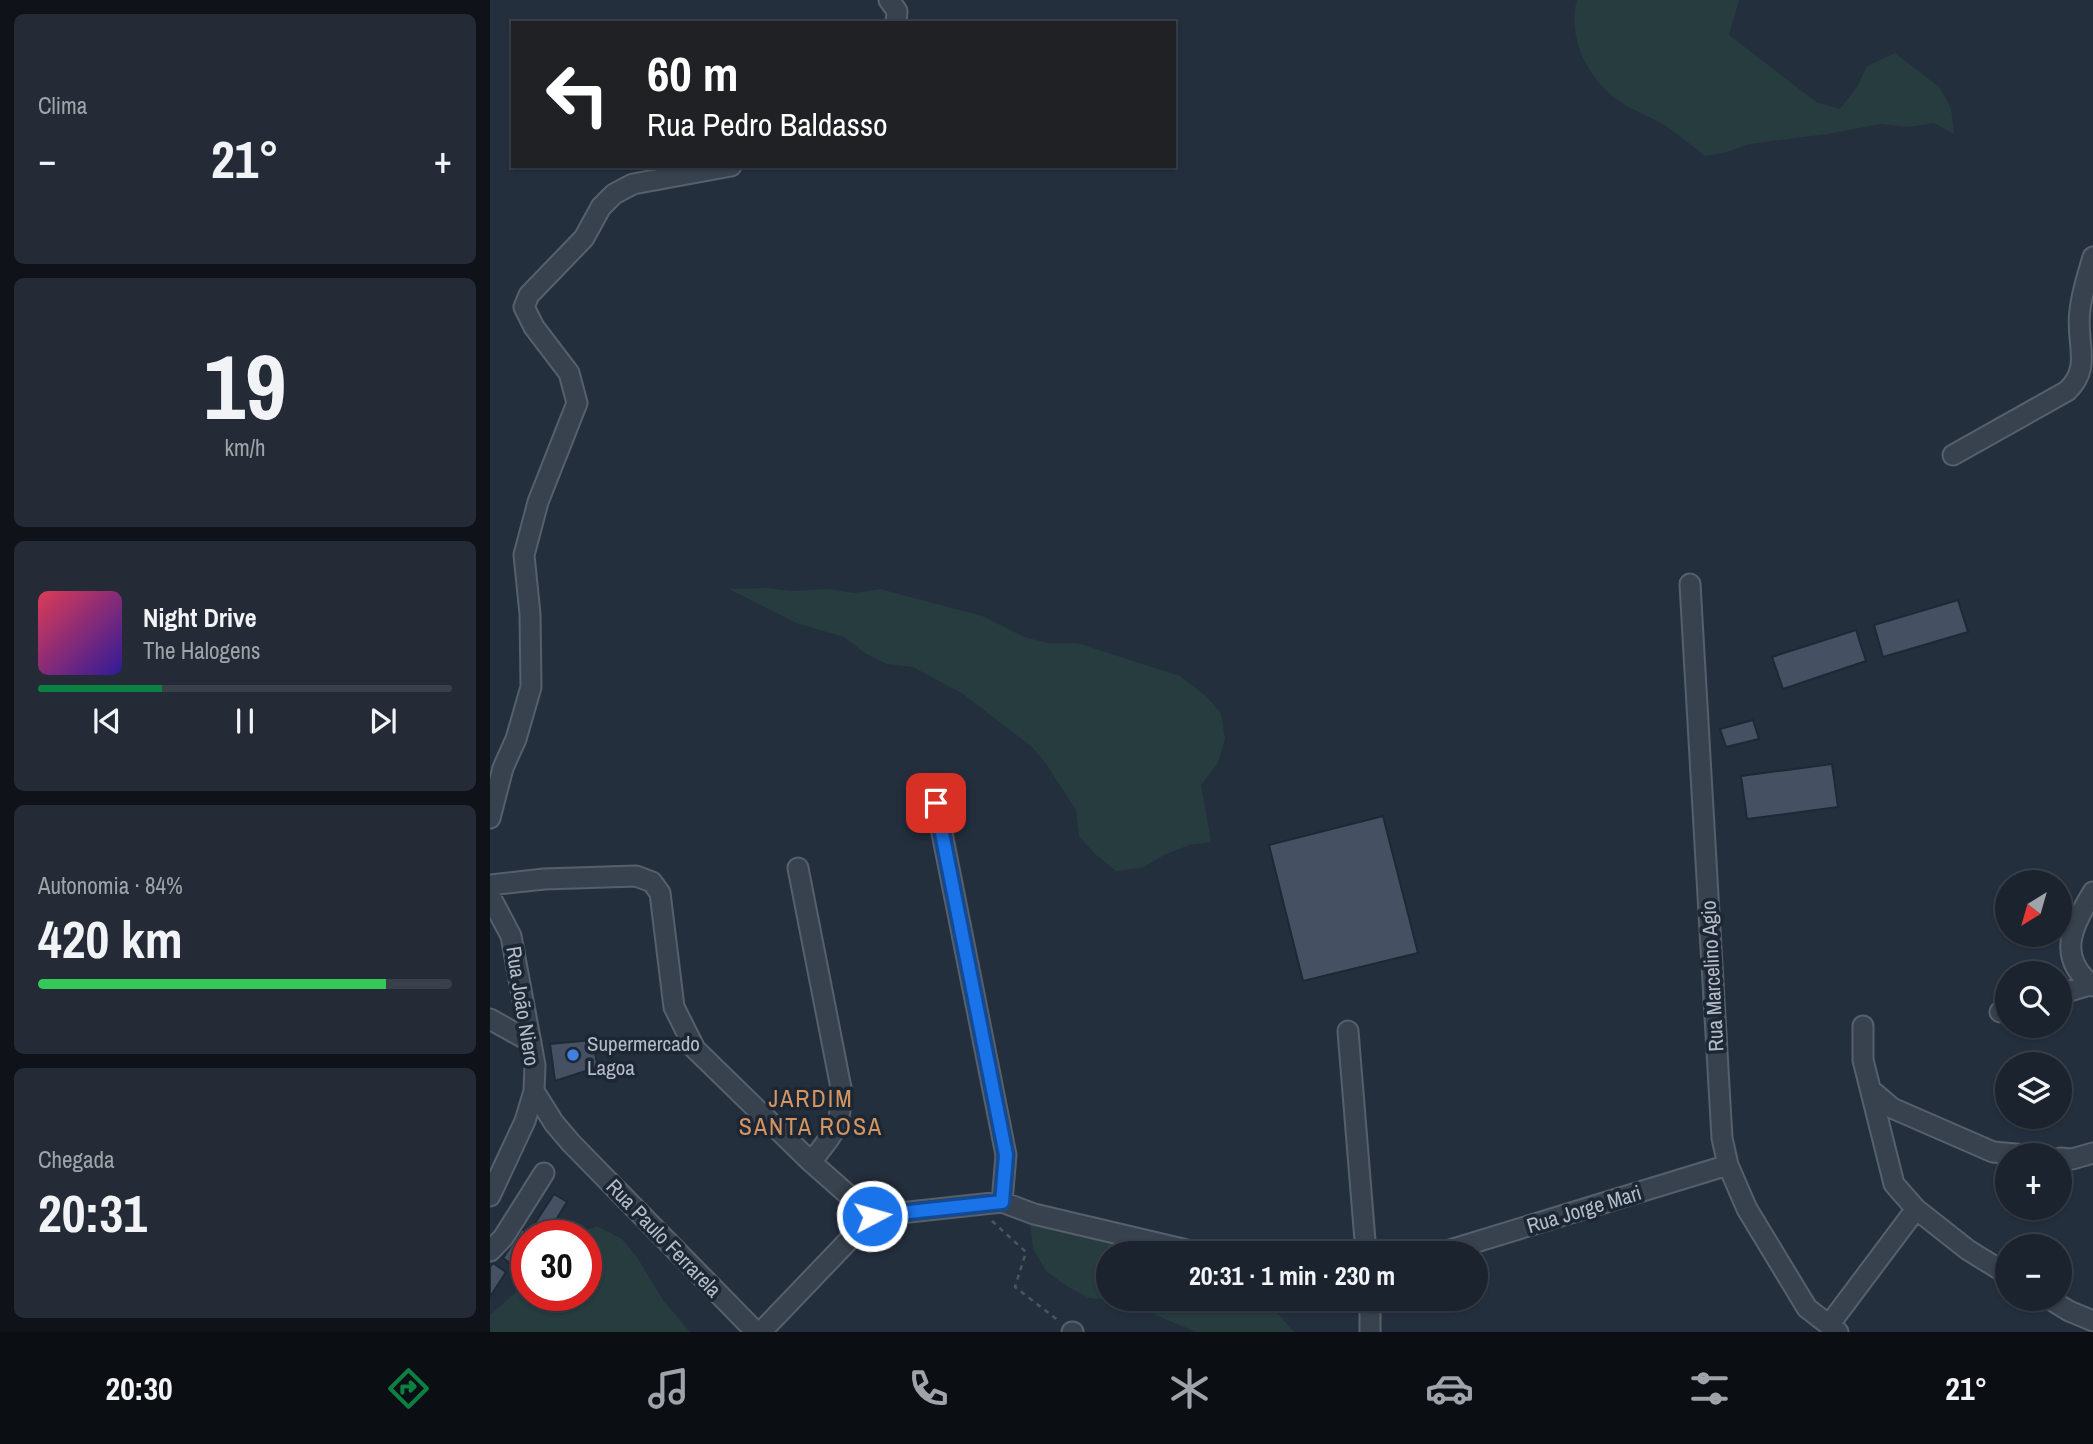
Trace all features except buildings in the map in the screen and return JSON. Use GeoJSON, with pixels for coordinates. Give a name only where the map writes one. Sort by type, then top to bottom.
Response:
{"type":"FeatureCollection","features":[{"type":"Feature","properties":{"kind":"street"},"geometry":{"type":"LineString","coordinates":[[889,0],[897,11],[896,21]]}},
{"type":"Feature","properties":{"kind":"street"},"geometry":{"type":"LineString","coordinates":[[490,818],[502,768],[516,738],[531,687],[530,614],[524,555],[538,502],[577,403],[569,373],[534,327],[524,307],[529,295],[584,238],[601,207],[614,194],[633,184],[720,168]]}},
{"type":"Feature","properties":{"kind":"street"},"geometry":{"type":"LineString","coordinates":[[1953,455],[2067,391],[2078,382],[2083,364],[2079,312],[2093,257]]}},
{"type":"Feature","properties":{"kind":"street","name":"Rua Marcelino Agio"},"geometry":{"type":"LineString","coordinates":[[1690,584],[1722,1138],[1728,1165],[1747,1209],[1807,1308],[1834,1328]]}},
{"type":"Feature","properties":{"kind":"street"},"geometry":{"type":"LineString","coordinates":[[936,803],[1006,1155],[1002,1202]]}},
{"type":"Feature","properties":{"kind":"street"},"geometry":{"type":"LineString","coordinates":[[798,868],[841,1088],[842,1114],[836,1129],[811,1162]]}},
{"type":"Feature","properties":{"kind":"street"},"geometry":{"type":"LineString","coordinates":[[490,885],[544,879],[636,876],[652,882],[660,893],[674,1007],[695,1049],[811,1162],[872,1216]]}},
{"type":"Feature","properties":{"kind":"street"},"geometry":{"type":"LineString","coordinates":[[2072,991],[2092,985],[2075,967],[2070,949],[2074,925],[2093,892]]}},
{"type":"Feature","properties":{"kind":"street","name":"Rua João Niero"},"geometry":{"type":"LineString","coordinates":[[490,897],[511,936],[535,1065],[534,1091],[526,1121],[490,1196]]}},
{"type":"Feature","properties":{"kind":"street"},"geometry":{"type":"LineString","coordinates":[[490,1019],[531,1042]]}},
{"type":"Feature","properties":{"kind":"street"},"geometry":{"type":"LineString","coordinates":[[1863,1026],[1863,1060],[1894,1184],[1916,1209],[1968,1250],[1995,1267]]}},
{"type":"Feature","properties":{"kind":"street"},"geometry":{"type":"LineString","coordinates":[[1348,1031],[1365,1241]]}},
{"type":"Feature","properties":{"kind":"street"},"geometry":{"type":"LineString","coordinates":[[1871,1090],[1892,1108],[1995,1152]]}},
{"type":"Feature","properties":{"kind":"street","name":"Rua Paulo Ferrarela"},"geometry":{"type":"LineString","coordinates":[[534,1091],[554,1123],[571,1143],[759,1332]]}},
{"type":"Feature","properties":{"kind":"street","name":"Rua Paulo Ferrarela"},"geometry":{"type":"LineString","coordinates":[[526,1121],[571,1143]]}},
{"type":"Feature","properties":{"kind":"street"},"geometry":{"type":"LineString","coordinates":[[2072,1159],[2093,1153]]}},
{"type":"Feature","properties":{"kind":"street","name":"Rua Jorge Mari"},"geometry":{"type":"LineString","coordinates":[[1479,1241],[1728,1165]]}},
{"type":"Feature","properties":{"kind":"street"},"geometry":{"type":"LineString","coordinates":[[490,1251],[503,1238],[544,1173]]}},
{"type":"Feature","properties":{"kind":"street"},"geometry":{"type":"LineString","coordinates":[[759,1332],[872,1216],[1002,1202],[1034,1214],[1149,1241]]}},
{"type":"Feature","properties":{"kind":"street"},"geometry":{"type":"LineString","coordinates":[[1834,1328],[1916,1209]]}},
{"type":"Feature","properties":{"kind":"street"},"geometry":{"type":"LineString","coordinates":[[1370,1311],[1370,1332]]}},
{"type":"Feature","properties":{"kind":"street"},"geometry":{"type":"LineString","coordinates":[[2069,1311],[2093,1321]]}},
{"type":"Feature","properties":{"kind":"path"},"geometry":{"type":"LineString","coordinates":[[975,1205],[1026,1252],[1016,1287],[1073,1332]]}},
{"type":"Feature","properties":{"kind":"green space"},"geometry":{"type":"Polygon","coordinates":[[[1577,0],[1739,0],[1729,35],[1816,102],[1840,109],[1857,87],[1867,66],[1895,53],[1939,87],[1951,108],[1954,134],[1934,123],[1908,127],[1881,124],[1749,144],[1724,153],[1705,156],[1666,126],[1622,103],[1600,84],[1583,58],[1578,44],[1574,15],[1577,0]]]}},
{"type":"Feature","properties":{"kind":"green space"},"geometry":{"type":"Polygon","coordinates":[[[765,588],[792,591],[828,589],[854,593],[880,589],[982,616],[1024,637],[1048,643],[1077,643],[1180,676],[1206,696],[1221,713],[1225,739],[1218,763],[1201,785],[1211,842],[1189,845],[1142,868],[1116,871],[1079,836],[1076,810],[1032,747],[963,694],[913,667],[887,664],[866,654],[844,637],[796,623],[729,589],[765,588]]]}},
{"type":"Feature","properties":{"kind":"green space"},"geometry":{"type":"Polygon","coordinates":[[[1056,1220],[1162,1241],[1096,1241],[1096,1299],[1089,1298],[1046,1271],[1033,1249],[1030,1223],[1056,1220]]]}},
{"type":"Feature","properties":{"kind":"green space"},"geometry":{"type":"Polygon","coordinates":[[[602,1229],[622,1239],[637,1257],[663,1300],[690,1332],[490,1332],[490,1315],[511,1296],[511,1311],[602,1311],[602,1229]]]}},
{"type":"Feature","properties":{"kind":"green space"},"geometry":{"type":"Polygon","coordinates":[[[1146,1311],[1276,1311],[1294,1332],[1196,1332],[1146,1311]]]}},
{"type":"Feature","properties":{"kind":"place","name":"Supermercado Lagoa"},"geometry":{"type":"Point","coordinates":[573,1055]}},
{"type":"Feature","properties":{"kind":"district","name":"JARDIM SANTA ROSA"},"geometry":{"type":"Point","coordinates":[811,1112]}},
{"type":"Feature","properties":{"kind":"route"},"geometry":{"type":"LineString","coordinates":[[872,1216],[1002,1202],[1006,1155],[936,803]]}}]}
